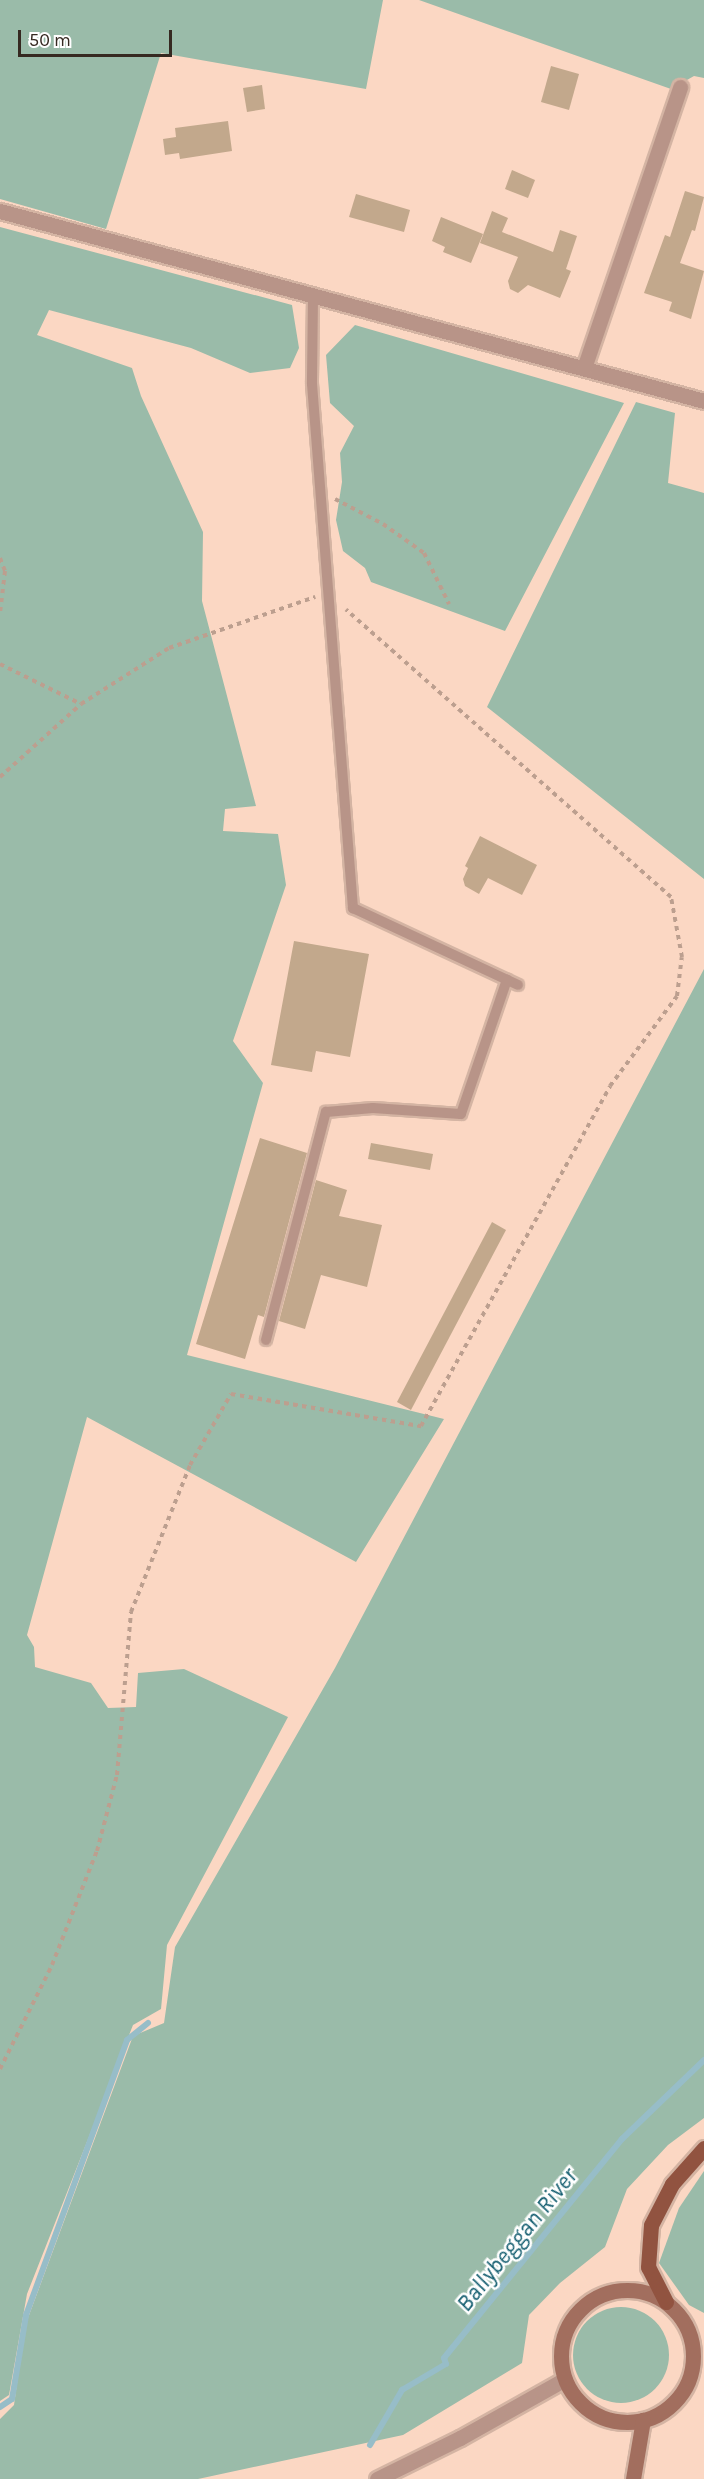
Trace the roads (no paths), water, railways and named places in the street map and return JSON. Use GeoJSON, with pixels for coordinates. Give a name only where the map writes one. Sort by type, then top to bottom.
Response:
{"type":"FeatureCollection","features":[{"type":"Feature","properties":{"kind":"main road"},"geometry":{"type":"LineString","coordinates":[[666,2302],[648,2267],[651,2225],[672,2184],[704,2148]]}},
{"type":"Feature","properties":{"kind":"street"},"geometry":{"type":"LineString","coordinates":[[584,368],[680,87]]}},
{"type":"Feature","properties":{"kind":"street"},"geometry":{"type":"LineString","coordinates":[[0,211],[704,401]]}},
{"type":"Feature","properties":{"kind":"street"},"geometry":{"type":"LineString","coordinates":[[626,2289],[647,2293],[666,2302],[680,2316],[699,2353],[685,2388],[675,2403],[643,2420],[624,2422],[588,2409],[565,2379],[560,2358],[563,2337],[572,2318],[587,2303],[605,2293],[626,2289]]}},
{"type":"Feature","properties":{"kind":"street"},"geometry":{"type":"LineString","coordinates":[[377,2479],[460,2438],[565,2379]]}},
{"type":"Feature","properties":{"kind":"street"},"geometry":{"type":"LineString","coordinates":[[633,2479],[643,2420]]}},
{"type":"Feature","properties":{"kind":"lane"},"geometry":{"type":"LineString","coordinates":[[313,297],[312,384],[353,908],[518,985]]}},
{"type":"Feature","properties":{"kind":"lane"},"geometry":{"type":"LineString","coordinates":[[266,1340],[326,1112],[373,1108],[461,1114],[507,980]]}},
{"type":"Feature","properties":{"kind":"waterway"},"geometry":{"type":"LineString","coordinates":[[0,2407],[12,2399],[26,2315],[127,2040],[148,2023]]}},
{"type":"Feature","properties":{"kind":"waterway","name":"Ballybeggan River"},"geometry":{"type":"LineString","coordinates":[[370,2445],[402,2390],[446,2364],[444,2358],[622,2139],[704,2060]]}}]}
